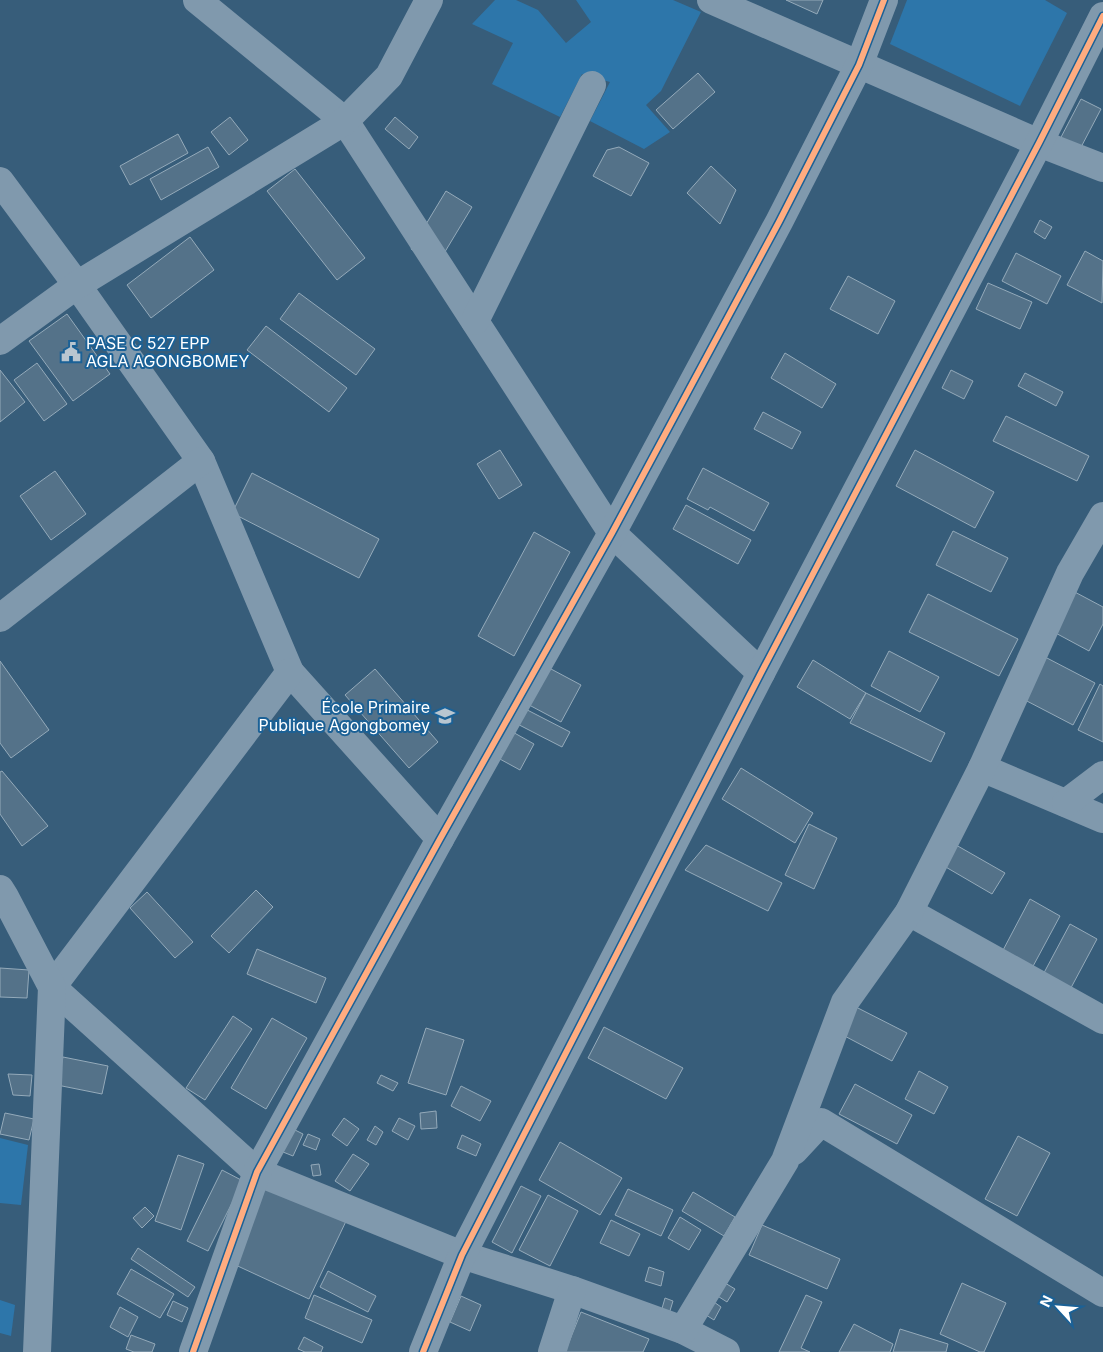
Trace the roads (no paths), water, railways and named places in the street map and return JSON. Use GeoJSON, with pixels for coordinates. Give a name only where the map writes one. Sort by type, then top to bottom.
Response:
{"type":"FeatureCollection","features":[{"type":"Feature","properties":{"kind":"street"},"geometry":{"type":"LineString","coordinates":[[197,0],[344,120],[612,533],[761,673]]}},
{"type":"Feature","properties":{"kind":"street"},"geometry":{"type":"LineString","coordinates":[[0,341],[77,285],[344,120],[389,76],[429,0]]}},
{"type":"Feature","properties":{"kind":"street"},"geometry":{"type":"LineString","coordinates":[[711,0],[1039,143],[1103,168]]}},
{"type":"Feature","properties":{"kind":"street"},"geometry":{"type":"LineString","coordinates":[[193,1352],[257,1172],[440,839],[612,533],[779,222],[859,64],[884,0]]}},
{"type":"Feature","properties":{"kind":"street"},"geometry":{"type":"LineString","coordinates":[[424,1352],[462,1255],[761,673],[1039,143],[1103,16]]}},
{"type":"Feature","properties":{"kind":"street"},"geometry":{"type":"LineString","coordinates":[[475,321],[592,85]]}},
{"type":"Feature","properties":{"kind":"street"},"geometry":{"type":"LineString","coordinates":[[0,181],[77,285],[201,461],[290,672],[440,839]]}},
{"type":"Feature","properties":{"kind":"street"},"geometry":{"type":"LineString","coordinates":[[0,618],[201,461]]}},
{"type":"Feature","properties":{"kind":"street"},"geometry":{"type":"LineString","coordinates":[[683,1330],[785,1162],[846,1002],[909,912],[982,768],[1070,573],[1103,516]]}},
{"type":"Feature","properties":{"kind":"street"},"geometry":{"type":"LineString","coordinates":[[37,1352],[52,987],[290,672]]}},
{"type":"Feature","properties":{"kind":"street"},"geometry":{"type":"LineString","coordinates":[[982,768],[1103,819]]}},
{"type":"Feature","properties":{"kind":"street"},"geometry":{"type":"LineString","coordinates":[[1066,803],[1103,775]]}},
{"type":"Feature","properties":{"kind":"street"},"geometry":{"type":"LineString","coordinates":[[2,896],[52,987],[257,1172],[462,1255],[572,1290],[683,1330],[726,1352]]}},
{"type":"Feature","properties":{"kind":"street"},"geometry":{"type":"LineString","coordinates":[[909,912],[1103,1020]]}},
{"type":"Feature","properties":{"kind":"street"},"geometry":{"type":"LineString","coordinates":[[785,1162],[821,1122],[1103,1293]]}},
{"type":"Feature","properties":{"kind":"street"},"geometry":{"type":"LineString","coordinates":[[552,1352],[572,1290]]}},
{"type":"Feature","properties":{"kind":"place","name":"PASE C 527 EPP AGLA AGONGBOMEY"},"geometry":{"type":"Point","coordinates":[71,352]}},
{"type":"Feature","properties":{"kind":"place","name":"École Primaire Publique Agongbomey"},"geometry":{"type":"Point","coordinates":[445,716]}}]}
